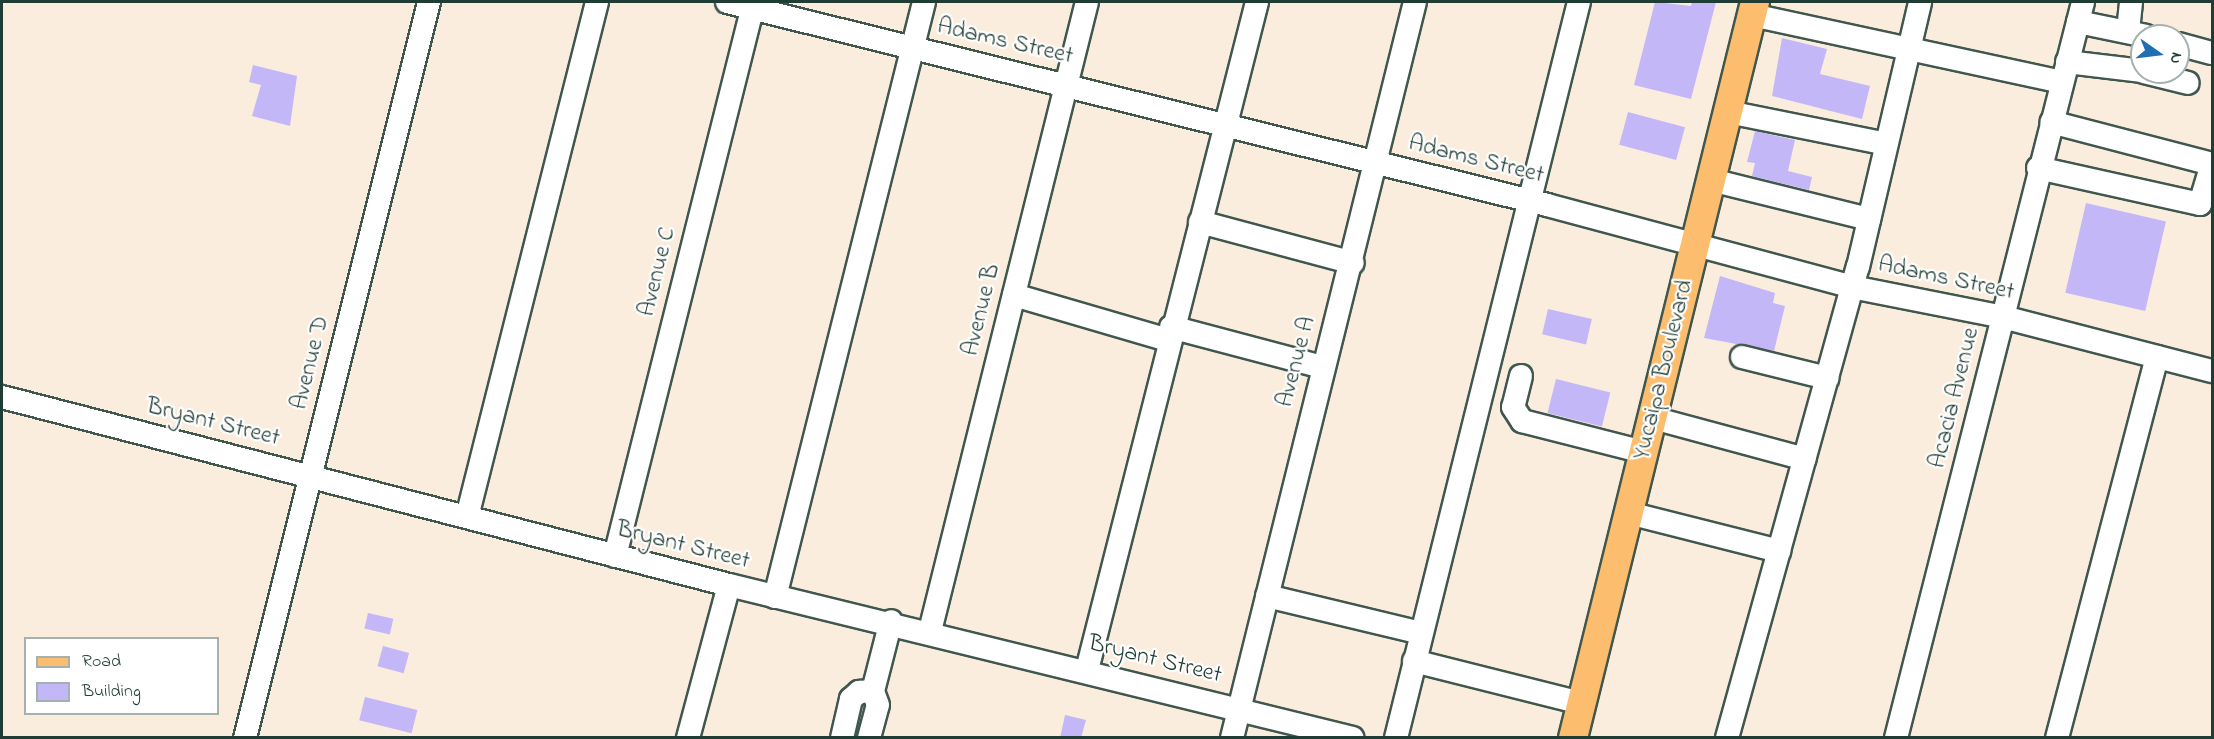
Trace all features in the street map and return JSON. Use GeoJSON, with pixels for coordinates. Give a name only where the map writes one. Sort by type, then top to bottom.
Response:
{"type":"FeatureCollection","features":[{"type":"Feature","properties":{"kind":"main road","name":"Yucaipa Boulevard"},"geometry":{"type":"LineString","coordinates":[[1573,738],[1753,8]]}},
{"type":"Feature","properties":{"kind":"street","name":"Avenue D"},"geometry":{"type":"LineString","coordinates":[[245,738],[429,2]]}},
{"type":"Feature","properties":{"kind":"street"},"geometry":{"type":"LineString","coordinates":[[467,518],[597,2]]}},
{"type":"Feature","properties":{"kind":"street","name":"Adams Street"},"geometry":{"type":"LineString","coordinates":[[727,2],[753,5],[1225,127],[1528,200],[1695,247],[1852,287],[2003,317],[2212,371]]}},
{"type":"Feature","properties":{"kind":"street"},"geometry":{"type":"LineString","coordinates":[[775,597],[924,2]]}},
{"type":"Feature","properties":{"kind":"street","name":"Avenue B"},"geometry":{"type":"LineString","coordinates":[[930,631],[1087,2]]}},
{"type":"Feature","properties":{"kind":"street"},"geometry":{"type":"LineString","coordinates":[[1087,670],[1169,334],[1257,2]]}},
{"type":"Feature","properties":{"kind":"street","name":"Avenue A"},"geometry":{"type":"LineString","coordinates":[[1232,738],[1322,367],[1353,263],[1415,2]]}},
{"type":"Feature","properties":{"kind":"street"},"geometry":{"type":"LineString","coordinates":[[1396,738],[1579,2]]}},
{"type":"Feature","properties":{"kind":"street"},"geometry":{"type":"LineString","coordinates":[[1727,738],[1852,287],[1907,48],[1920,2]]}},
{"type":"Feature","properties":{"kind":"street"},"geometry":{"type":"LineString","coordinates":[[2131,2],[2135,24]]}},
{"type":"Feature","properties":{"kind":"street","name":"Avenue C"},"geometry":{"type":"LineString","coordinates":[[615,556],[753,5]]}},
{"type":"Feature","properties":{"kind":"street"},"geometry":{"type":"LineString","coordinates":[[1753,8],[1907,48],[2064,72],[2130,72]]}},
{"type":"Feature","properties":{"kind":"street"},"geometry":{"type":"LineString","coordinates":[[2080,12],[2130,31]]}},
{"type":"Feature","properties":{"kind":"street","name":"Acacia Avenue"},"geometry":{"type":"LineString","coordinates":[[1896,738],[2003,317],[2038,168],[2080,12]]}},
{"type":"Feature","properties":{"kind":"street"},"geometry":{"type":"LineString","coordinates":[[2190,47],[2212,53]]}},
{"type":"Feature","properties":{"kind":"street"},"geometry":{"type":"LineString","coordinates":[[1728,111],[1886,144]]}},
{"type":"Feature","properties":{"kind":"street"},"geometry":{"type":"LineString","coordinates":[[2038,168],[2200,204],[2212,164],[2051,122]]}},
{"type":"Feature","properties":{"kind":"street"},"geometry":{"type":"LineString","coordinates":[[1711,180],[1869,219]]}},
{"type":"Feature","properties":{"kind":"street"},"geometry":{"type":"LineString","coordinates":[[1200,222],[1353,263]]}},
{"type":"Feature","properties":{"kind":"street"},"geometry":{"type":"LineString","coordinates":[[1014,294],[1169,334],[1322,367]]}},
{"type":"Feature","properties":{"kind":"street"},"geometry":{"type":"LineString","coordinates":[[1742,357],[1827,378]]}},
{"type":"Feature","properties":{"kind":"street"},"geometry":{"type":"LineString","coordinates":[[2057,738],[2157,357]]}},
{"type":"Feature","properties":{"kind":"street"},"geometry":{"type":"LineString","coordinates":[[1521,376],[1513,407],[1522,421],[1644,452]]}},
{"type":"Feature","properties":{"kind":"street","name":"Bryant Street"},"geometry":{"type":"LineString","coordinates":[[2,397],[775,597],[891,621],[1353,738]]}},
{"type":"Feature","properties":{"kind":"street"},"geometry":{"type":"LineString","coordinates":[[1653,418],[1804,459]]}},
{"type":"Feature","properties":{"kind":"street"},"geometry":{"type":"LineString","coordinates":[[1629,513],[1779,551]]}},
{"type":"Feature","properties":{"kind":"street"},"geometry":{"type":"LineString","coordinates":[[688,738],[729,585]]}},
{"type":"Feature","properties":{"kind":"street"},"geometry":{"type":"LineString","coordinates":[[1267,596],[1421,633]]}},
{"type":"Feature","properties":{"kind":"street"},"geometry":{"type":"LineString","coordinates":[[870,738],[878,705],[873,691],[891,621]]}},
{"type":"Feature","properties":{"kind":"street"},"geometry":{"type":"LineString","coordinates":[[1414,661],[1581,703]]}},
{"type":"Feature","properties":{"kind":"street"},"geometry":{"type":"LineString","coordinates":[[842,738],[851,699],[859,692],[873,691]]}},
{"type":"Feature","properties":{"kind":"building"},"geometry":{"type":"Polygon","coordinates":[[[1655,2],[1691,6],[1692,2],[1716,2],[1691,99],[1634,85],[1655,2]]]}},
{"type":"Feature","properties":{"kind":"building"},"geometry":{"type":"Polygon","coordinates":[[[1782,38],[1827,49],[1820,74],[1870,86],[1862,119],[1772,96],[1782,38]]]}},
{"type":"Feature","properties":{"kind":"building"},"geometry":{"type":"Polygon","coordinates":[[[253,65],[297,76],[290,126],[252,116],[261,85],[249,82],[253,65]]]}},
{"type":"Feature","properties":{"kind":"building"},"geometry":{"type":"Polygon","coordinates":[[[1628,112],[1685,127],[1676,160],[1619,145],[1628,112]]]}},
{"type":"Feature","properties":{"kind":"building"},"geometry":{"type":"Polygon","coordinates":[[[1755,131],[1795,140],[1788,171],[1812,177],[1809,190],[1752,176],[1755,163],[1747,162],[1755,131]]]}},
{"type":"Feature","properties":{"kind":"building"},"geometry":{"type":"Polygon","coordinates":[[[2086,203],[2166,221],[2145,311],[2065,293],[2086,203]]]}},
{"type":"Feature","properties":{"kind":"building"},"geometry":{"type":"Polygon","coordinates":[[[1720,276],[1775,293],[1773,303],[1785,306],[1774,351],[1704,338],[1720,276]]]}},
{"type":"Feature","properties":{"kind":"building"},"geometry":{"type":"Polygon","coordinates":[[[1548,309],[1592,319],[1586,344],[1542,334],[1548,309]]]}},
{"type":"Feature","properties":{"kind":"building"},"geometry":{"type":"Polygon","coordinates":[[[1556,379],[1610,393],[1602,427],[1548,413],[1556,379]]]}},
{"type":"Feature","properties":{"kind":"building"},"geometry":{"type":"Polygon","coordinates":[[[368,613],[393,619],[390,634],[364,629],[368,613]]]}},
{"type":"Feature","properties":{"kind":"building"},"geometry":{"type":"Polygon","coordinates":[[[383,646],[409,653],[404,673],[378,666],[383,646]]]}},
{"type":"Feature","properties":{"kind":"building"},"geometry":{"type":"Polygon","coordinates":[[[365,697],[417,710],[412,733],[359,720],[365,697]]]}},
{"type":"Feature","properties":{"kind":"building"},"geometry":{"type":"Polygon","coordinates":[[[1065,715],[1086,720],[1081,738],[1060,738],[1065,715]]]}}]}
